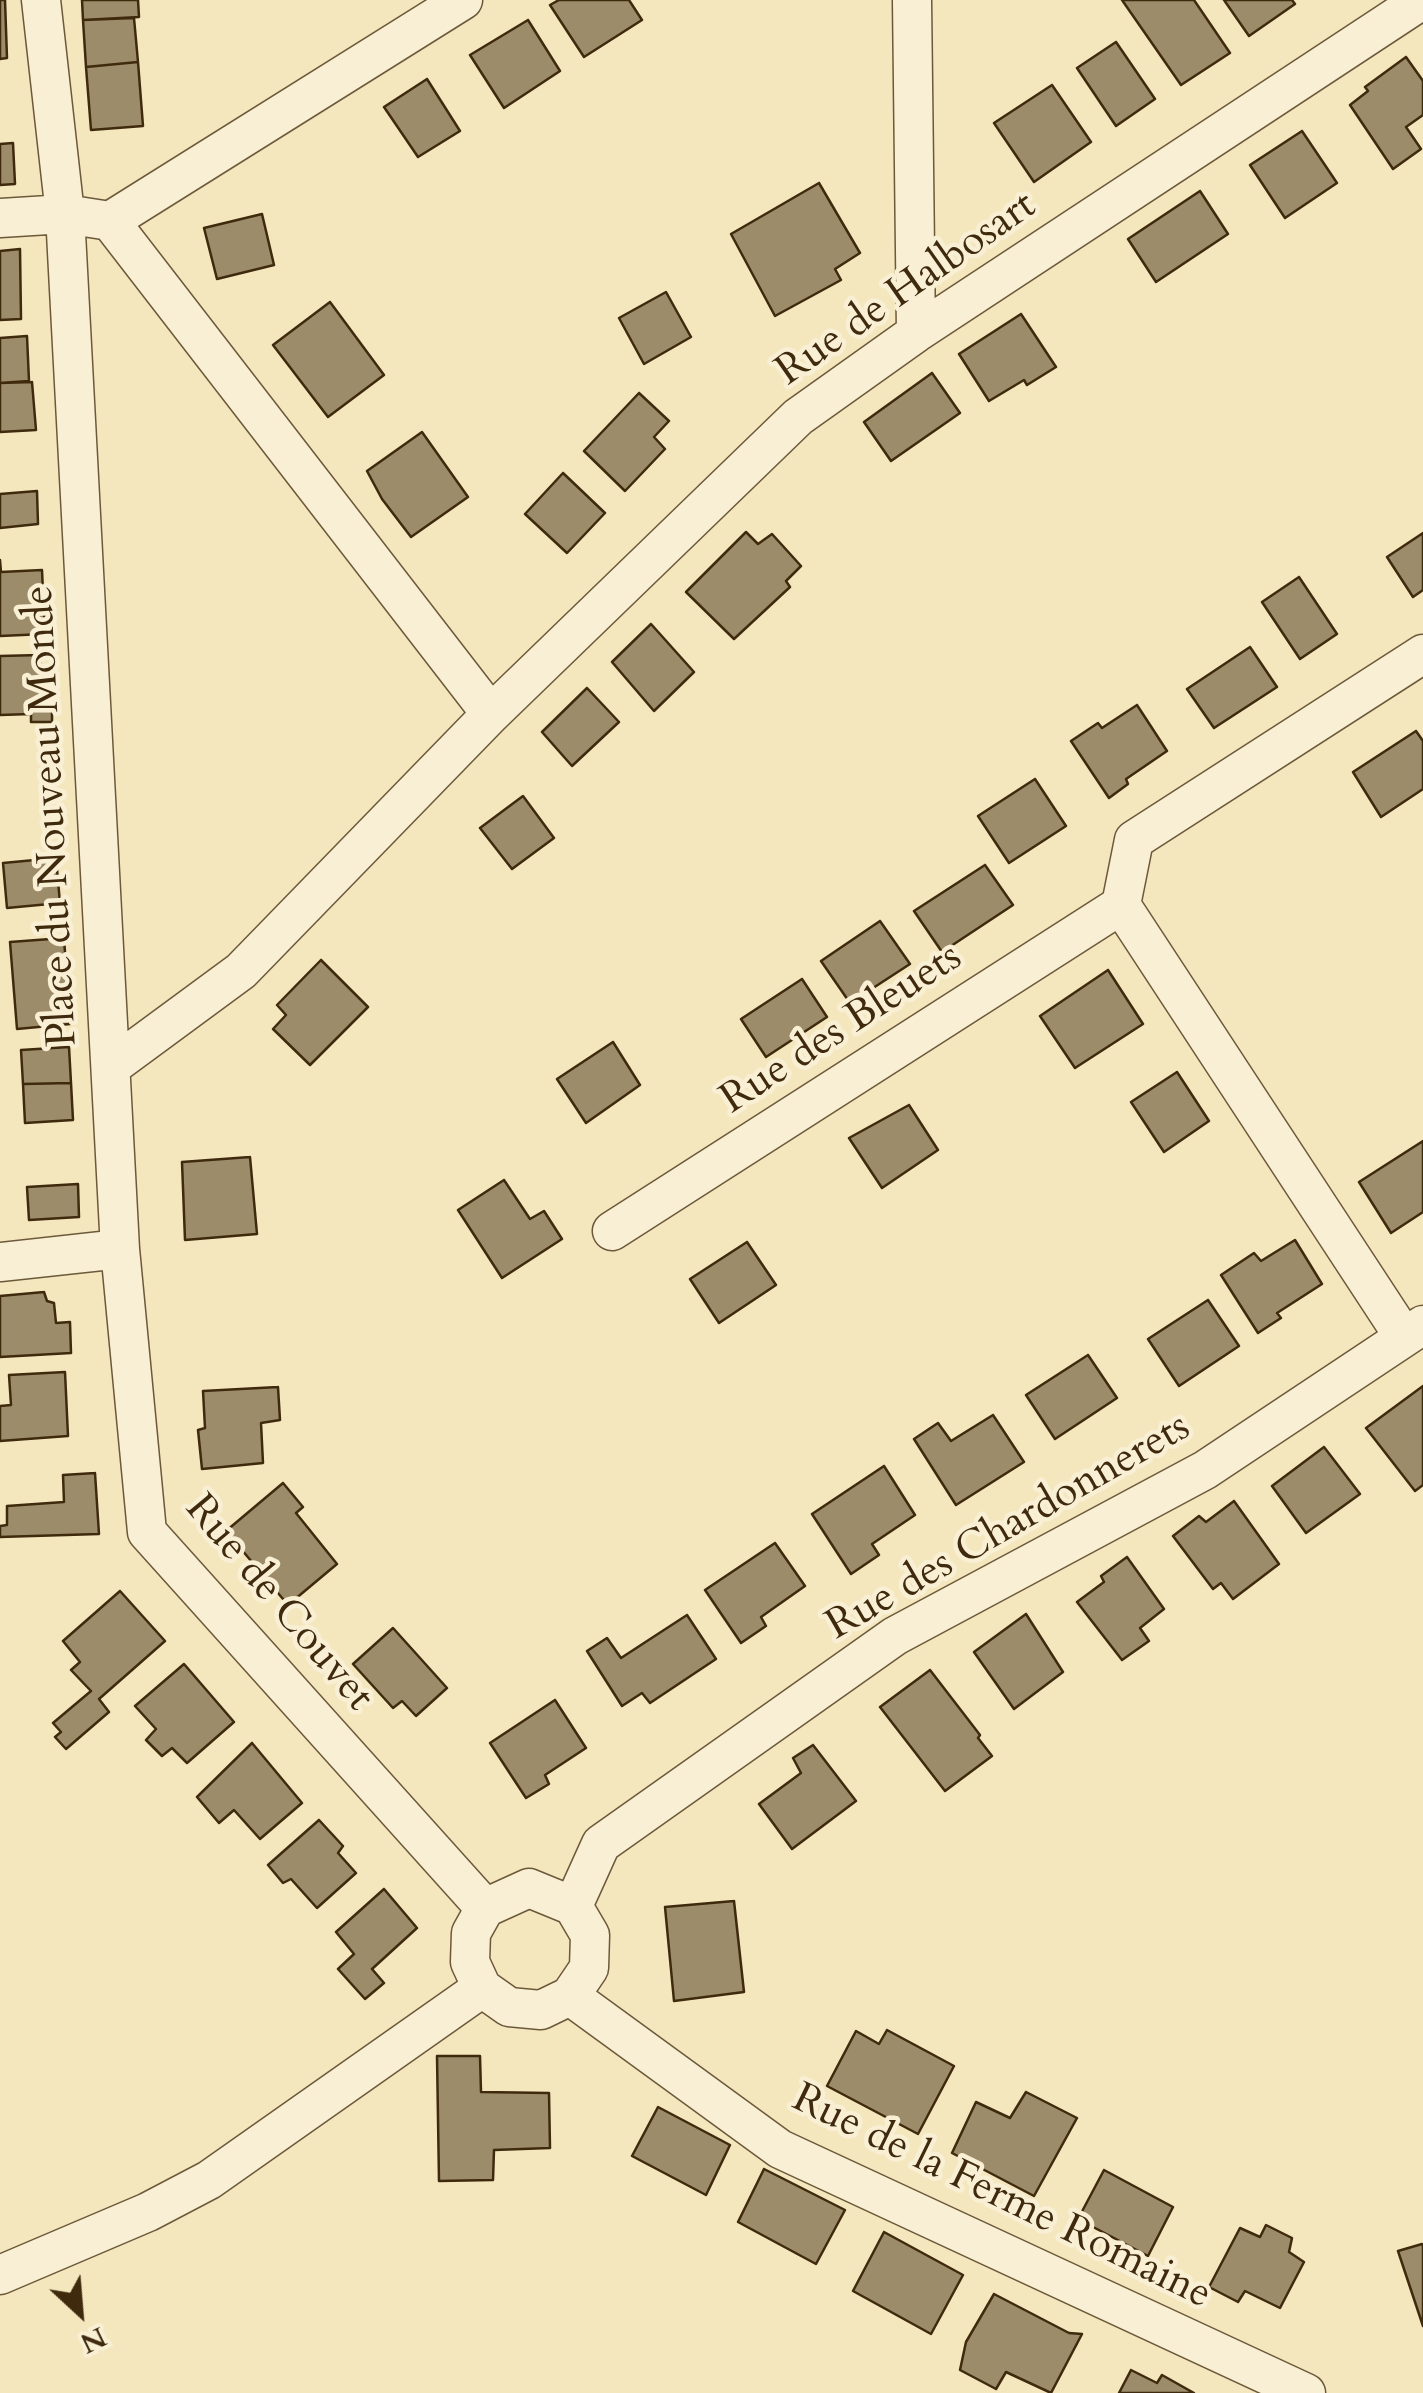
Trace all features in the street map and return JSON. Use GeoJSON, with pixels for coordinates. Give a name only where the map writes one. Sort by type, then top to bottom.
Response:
{"type":"FeatureCollection","features":[{"type":"Feature","properties":{"kind":"street","name":"Place du Nouveau Monde"},"geometry":{"type":"LineString","coordinates":[[41,0],[65,214],[112,1066]]}},
{"type":"Feature","properties":{"kind":"street"},"geometry":{"type":"LineString","coordinates":[[0,218],[65,214],[110,221],[463,0]]}},
{"type":"Feature","properties":{"kind":"street"},"geometry":{"type":"LineString","coordinates":[[912,0],[916,333]]}},
{"type":"Feature","properties":{"kind":"street","name":"Rue de Halbosart"},"geometry":{"type":"LineString","coordinates":[[491,714],[798,417],[916,333],[1422,0]]}},
{"type":"Feature","properties":{"kind":"street"},"geometry":{"type":"LineString","coordinates":[[110,221],[491,714]]}},
{"type":"Feature","properties":{"kind":"street"},"geometry":{"type":"LineString","coordinates":[[1414,1331],[1122,905],[1134,840],[1423,654]]}},
{"type":"Feature","properties":{"kind":"street","name":"Place du Nouveau Monde"},"geometry":{"type":"LineString","coordinates":[[112,1066],[241,971],[491,714]]}},
{"type":"Feature","properties":{"kind":"street","name":"Rue des Bleuets"},"geometry":{"type":"LineString","coordinates":[[612,1230],[1122,905]]}},
{"type":"Feature","properties":{"kind":"street","name":"Rue de Couvet"},"geometry":{"type":"LineString","coordinates":[[112,1066],[120,1249],[147,1532],[485,1908]]}},
{"type":"Feature","properties":{"kind":"street"},"geometry":{"type":"LineString","coordinates":[[0,1262],[120,1249]]}},
{"type":"Feature","properties":{"kind":"street","name":"Rue des Chardonnerets"},"geometry":{"type":"LineString","coordinates":[[573,1906],[601,1844],[895,1636],[1205,1470],[1414,1331]]}},
{"type":"Feature","properties":{"kind":"street"},"geometry":{"type":"LineString","coordinates":[[529,1888],[573,1906],[590,1935],[589,1968],[570,1996],[541,2010],[508,2006],[482,1988],[470,1962],[471,1933],[485,1908],[529,1888]]}},
{"type":"Feature","properties":{"kind":"street"},"geometry":{"type":"LineString","coordinates":[[0,2275],[148,2212],[209,2180],[482,1988]]}},
{"type":"Feature","properties":{"kind":"street","name":"Rue de la Ferme Romaine"},"geometry":{"type":"LineString","coordinates":[[570,1996],[780,2149],[1306,2393]]}},
{"type":"Feature","properties":{"kind":"building"},"geometry":{"type":"Polygon","coordinates":[[[0,0],[5,0],[7,58],[0,59],[0,0]]]}},
{"type":"Feature","properties":{"kind":"building"},"geometry":{"type":"Polygon","coordinates":[[[82,0],[138,0],[139,17],[83,20],[82,0]]]}},
{"type":"Feature","properties":{"kind":"building"},"geometry":{"type":"Polygon","coordinates":[[[559,0],[629,0],[642,20],[584,57],[550,5],[559,0]]]}},
{"type":"Feature","properties":{"kind":"building"},"geometry":{"type":"Polygon","coordinates":[[[1122,0],[1194,0],[1230,53],[1181,85],[1122,0]]]}},
{"type":"Feature","properties":{"kind":"building"},"geometry":{"type":"Polygon","coordinates":[[[1224,0],[1292,0],[1295,4],[1249,36],[1224,0]]]}},
{"type":"Feature","properties":{"kind":"building"},"geometry":{"type":"Polygon","coordinates":[[[134,18],[138,62],[86,67],[83,20],[134,18]]]}},
{"type":"Feature","properties":{"kind":"building"},"geometry":{"type":"Polygon","coordinates":[[[528,20],[560,71],[504,108],[470,55],[528,20]]]}},
{"type":"Feature","properties":{"kind":"building"},"geometry":{"type":"Polygon","coordinates":[[[1116,42],[1155,99],[1116,126],[1077,68],[1116,42]]]}},
{"type":"Feature","properties":{"kind":"building"},"geometry":{"type":"Polygon","coordinates":[[[1406,57],[1423,81],[1423,115],[1406,127],[1421,149],[1393,169],[1350,105],[1368,91],[1365,87],[1406,57]]]}},
{"type":"Feature","properties":{"kind":"building"},"geometry":{"type":"Polygon","coordinates":[[[138,62],[143,126],[91,130],[86,67],[138,62]]]}},
{"type":"Feature","properties":{"kind":"building"},"geometry":{"type":"Polygon","coordinates":[[[427,79],[460,131],[418,157],[384,107],[427,79]]]}},
{"type":"Feature","properties":{"kind":"building"},"geometry":{"type":"Polygon","coordinates":[[[1052,85],[1091,142],[1034,182],[994,123],[1052,85]]]}},
{"type":"Feature","properties":{"kind":"building"},"geometry":{"type":"Polygon","coordinates":[[[1302,131],[1337,183],[1285,218],[1250,165],[1302,131]]]}},
{"type":"Feature","properties":{"kind":"building"},"geometry":{"type":"Polygon","coordinates":[[[13,143],[15,184],[0,185],[0,144],[13,143]]]}},
{"type":"Feature","properties":{"kind":"building"},"geometry":{"type":"Polygon","coordinates":[[[819,183],[860,253],[835,269],[841,280],[775,316],[731,234],[819,183]]]}},
{"type":"Feature","properties":{"kind":"building"},"geometry":{"type":"Polygon","coordinates":[[[1200,191],[1228,234],[1156,282],[1128,239],[1200,191]]]}},
{"type":"Feature","properties":{"kind":"building"},"geometry":{"type":"Polygon","coordinates":[[[262,214],[274,265],[217,279],[204,228],[262,214]]]}},
{"type":"Feature","properties":{"kind":"building"},"geometry":{"type":"Polygon","coordinates":[[[20,249],[21,319],[0,320],[0,251],[20,249]]]}},
{"type":"Feature","properties":{"kind":"building"},"geometry":{"type":"Polygon","coordinates":[[[666,292],[691,337],[644,364],[619,318],[666,292]]]}},
{"type":"Feature","properties":{"kind":"building"},"geometry":{"type":"Polygon","coordinates":[[[330,302],[384,375],[328,417],[273,345],[330,302]]]}},
{"type":"Feature","properties":{"kind":"building"},"geometry":{"type":"Polygon","coordinates":[[[1021,314],[1056,367],[989,401],[959,354],[1021,314]]]}},
{"type":"Feature","properties":{"kind":"building"},"geometry":{"type":"Polygon","coordinates":[[[27,336],[29,381],[0,383],[0,338],[27,336]]]}},
{"type":"Feature","properties":{"kind":"building"},"geometry":{"type":"Polygon","coordinates":[[[932,373],[960,413],[891,461],[864,422],[932,373]]]}},
{"type":"Feature","properties":{"kind":"building"},"geometry":{"type":"Polygon","coordinates":[[[32,382],[36,430],[0,432],[0,383],[32,382]]]}},
{"type":"Feature","properties":{"kind":"building"},"geometry":{"type":"Polygon","coordinates":[[[639,393],[669,421],[654,437],[665,449],[625,491],[584,451],[639,393]]]}},
{"type":"Feature","properties":{"kind":"building"},"geometry":{"type":"Polygon","coordinates":[[[422,432],[468,497],[411,537],[382,499],[367,471],[422,432]]]}},
{"type":"Feature","properties":{"kind":"building"},"geometry":{"type":"Polygon","coordinates":[[[563,473],[605,513],[567,553],[525,514],[563,473]]]}},
{"type":"Feature","properties":{"kind":"building"},"geometry":{"type":"Polygon","coordinates":[[[37,491],[38,524],[0,528],[0,494],[37,491]]]}},
{"type":"Feature","properties":{"kind":"building"},"geometry":{"type":"Polygon","coordinates":[[[746,532],[758,544],[772,534],[801,566],[786,581],[790,587],[734,639],[686,592],[746,532]]]}},
{"type":"Feature","properties":{"kind":"building"},"geometry":{"type":"Polygon","coordinates":[[[1423,533],[1423,590],[1413,597],[1387,557],[1423,533]]]}},
{"type":"Feature","properties":{"kind":"building"},"geometry":{"type":"Polygon","coordinates":[[[0,560],[1,572],[42,570],[45,634],[0,636],[0,560]]]}},
{"type":"Feature","properties":{"kind":"building"},"geometry":{"type":"Polygon","coordinates":[[[1299,577],[1337,634],[1300,659],[1262,602],[1299,577]]]}},
{"type":"Feature","properties":{"kind":"building"},"geometry":{"type":"Polygon","coordinates":[[[651,624],[694,672],[654,711],[612,662],[651,624]]]}},
{"type":"Feature","properties":{"kind":"building"},"geometry":{"type":"Polygon","coordinates":[[[1250,647],[1277,687],[1214,728],[1187,689],[1250,647]]]}},
{"type":"Feature","properties":{"kind":"building"},"geometry":{"type":"Polygon","coordinates":[[[40,655],[43,705],[52,707],[52,722],[31,722],[31,714],[0,715],[0,656],[40,655]]]}},
{"type":"Feature","properties":{"kind":"building"},"geometry":{"type":"Polygon","coordinates":[[[587,688],[619,722],[572,766],[542,732],[587,688]]]}},
{"type":"Feature","properties":{"kind":"building"},"geometry":{"type":"Polygon","coordinates":[[[1137,705],[1167,751],[1126,779],[1128,784],[1109,798],[1071,741],[1098,723],[1102,728],[1137,705]]]}},
{"type":"Feature","properties":{"kind":"building"},"geometry":{"type":"Polygon","coordinates":[[[1416,731],[1423,741],[1423,789],[1381,817],[1353,772],[1416,731]]]}},
{"type":"Feature","properties":{"kind":"building"},"geometry":{"type":"Polygon","coordinates":[[[1035,779],[1066,826],[1009,863],[978,816],[1035,779]]]}},
{"type":"Feature","properties":{"kind":"building"},"geometry":{"type":"Polygon","coordinates":[[[523,796],[554,838],[512,869],[480,828],[523,796]]]}},
{"type":"Feature","properties":{"kind":"building"},"geometry":{"type":"Polygon","coordinates":[[[56,858],[60,903],[7,908],[3,863],[56,858]]]}},
{"type":"Feature","properties":{"kind":"building"},"geometry":{"type":"Polygon","coordinates":[[[985,865],[1013,905],[942,952],[914,911],[985,865]]]}},
{"type":"Feature","properties":{"kind":"building"},"geometry":{"type":"Polygon","coordinates":[[[880,921],[910,964],[850,1003],[821,961],[880,921]]]}},
{"type":"Feature","properties":{"kind":"building"},"geometry":{"type":"Polygon","coordinates":[[[64,938],[70,1024],[17,1029],[10,942],[64,938]]]}},
{"type":"Feature","properties":{"kind":"building"},"geometry":{"type":"Polygon","coordinates":[[[321,960],[368,1007],[310,1065],[273,1029],[286,1015],[277,1005],[321,960]]]}},
{"type":"Feature","properties":{"kind":"building"},"geometry":{"type":"Polygon","coordinates":[[[1108,970],[1143,1024],[1075,1068],[1040,1016],[1108,970]]]}},
{"type":"Feature","properties":{"kind":"building"},"geometry":{"type":"Polygon","coordinates":[[[802,979],[827,1017],[766,1057],[741,1019],[802,979]]]}},
{"type":"Feature","properties":{"kind":"building"},"geometry":{"type":"Polygon","coordinates":[[[613,1042],[640,1085],[586,1123],[557,1079],[613,1042]]]}},
{"type":"Feature","properties":{"kind":"building"},"geometry":{"type":"Polygon","coordinates":[[[69,1047],[71,1083],[23,1084],[21,1050],[69,1047]]]}},
{"type":"Feature","properties":{"kind":"building"},"geometry":{"type":"Polygon","coordinates":[[[1177,1072],[1209,1121],[1164,1152],[1131,1102],[1177,1072]]]}},
{"type":"Feature","properties":{"kind":"building"},"geometry":{"type":"Polygon","coordinates":[[[71,1083],[73,1120],[25,1123],[23,1084],[71,1083]]]}},
{"type":"Feature","properties":{"kind":"building"},"geometry":{"type":"Polygon","coordinates":[[[909,1105],[938,1150],[882,1188],[849,1138],[909,1105]]]}},
{"type":"Feature","properties":{"kind":"building"},"geometry":{"type":"Polygon","coordinates":[[[1423,1141],[1423,1212],[1391,1233],[1359,1182],[1423,1141]]]}},
{"type":"Feature","properties":{"kind":"building"},"geometry":{"type":"Polygon","coordinates":[[[250,1157],[257,1234],[185,1240],[182,1162],[250,1157]]]}},
{"type":"Feature","properties":{"kind":"building"},"geometry":{"type":"Polygon","coordinates":[[[504,1180],[530,1219],[544,1211],[562,1239],[502,1278],[458,1210],[504,1180]]]}},
{"type":"Feature","properties":{"kind":"building"},"geometry":{"type":"Polygon","coordinates":[[[78,1184],[79,1217],[29,1220],[27,1187],[78,1184]]]}},
{"type":"Feature","properties":{"kind":"building"},"geometry":{"type":"Polygon","coordinates":[[[1295,1240],[1322,1284],[1277,1313],[1281,1318],[1258,1333],[1221,1275],[1254,1253],[1261,1261],[1295,1240]]]}},
{"type":"Feature","properties":{"kind":"building"},"geometry":{"type":"Polygon","coordinates":[[[747,1242],[776,1285],[719,1323],[690,1279],[747,1242]]]}},
{"type":"Feature","properties":{"kind":"building"},"geometry":{"type":"Polygon","coordinates":[[[44,1292],[47,1301],[54,1303],[56,1323],[70,1322],[71,1353],[0,1357],[0,1296],[44,1292]]]}},
{"type":"Feature","properties":{"kind":"building"},"geometry":{"type":"Polygon","coordinates":[[[1208,1300],[1239,1346],[1179,1386],[1148,1339],[1208,1300]]]}},
{"type":"Feature","properties":{"kind":"building"},"geometry":{"type":"Polygon","coordinates":[[[1088,1355],[1117,1398],[1055,1439],[1026,1395],[1088,1355]]]}},
{"type":"Feature","properties":{"kind":"building"},"geometry":{"type":"Polygon","coordinates":[[[65,1372],[68,1436],[0,1441],[0,1406],[11,1405],[9,1375],[65,1372]]]}},
{"type":"Feature","properties":{"kind":"building"},"geometry":{"type":"Polygon","coordinates":[[[1423,1386],[1423,1485],[1415,1491],[1366,1428],[1423,1386]]]}},
{"type":"Feature","properties":{"kind":"building"},"geometry":{"type":"Polygon","coordinates":[[[278,1387],[280,1420],[261,1423],[263,1463],[202,1469],[198,1430],[205,1428],[203,1391],[278,1387]]]}},
{"type":"Feature","properties":{"kind":"building"},"geometry":{"type":"Polygon","coordinates":[[[993,1415],[1024,1462],[956,1505],[914,1439],[938,1423],[951,1441],[993,1415]]]}},
{"type":"Feature","properties":{"kind":"building"},"geometry":{"type":"Polygon","coordinates":[[[1324,1447],[1360,1494],[1306,1533],[1272,1486],[1324,1447]]]}},
{"type":"Feature","properties":{"kind":"building"},"geometry":{"type":"Polygon","coordinates":[[[884,1466],[915,1515],[872,1544],[879,1555],[851,1574],[812,1514],[884,1466]]]}},
{"type":"Feature","properties":{"kind":"building"},"geometry":{"type":"Polygon","coordinates":[[[95,1473],[99,1534],[0,1537],[0,1526],[7,1525],[7,1506],[64,1502],[63,1475],[95,1473]]]}},
{"type":"Feature","properties":{"kind":"building"},"geometry":{"type":"Polygon","coordinates":[[[283,1483],[303,1507],[296,1513],[337,1564],[288,1605],[226,1531],[283,1483]]]}},
{"type":"Feature","properties":{"kind":"building"},"geometry":{"type":"Polygon","coordinates":[[[1234,1501],[1279,1564],[1233,1599],[1221,1583],[1213,1589],[1173,1536],[1199,1516],[1206,1522],[1234,1501]]]}},
{"type":"Feature","properties":{"kind":"building"},"geometry":{"type":"Polygon","coordinates":[[[775,1543],[805,1586],[761,1617],[766,1626],[741,1643],[705,1590],[775,1543]]]}},
{"type":"Feature","properties":{"kind":"building"},"geometry":{"type":"Polygon","coordinates":[[[1127,1557],[1164,1609],[1140,1628],[1149,1641],[1122,1660],[1077,1602],[1104,1582],[1101,1576],[1127,1557]]]}},
{"type":"Feature","properties":{"kind":"building"},"geometry":{"type":"Polygon","coordinates":[[[120,1591],[165,1641],[99,1699],[109,1712],[66,1749],[55,1737],[61,1732],[53,1723],[91,1691],[71,1670],[80,1662],[63,1641],[120,1591]]]}},
{"type":"Feature","properties":{"kind":"building"},"geometry":{"type":"Polygon","coordinates":[[[1026,1614],[1063,1672],[1014,1709],[974,1652],[1026,1614]]]}},
{"type":"Feature","properties":{"kind":"building"},"geometry":{"type":"Polygon","coordinates":[[[687,1615],[716,1659],[650,1703],[642,1693],[622,1706],[587,1651],[607,1638],[621,1658],[687,1615]]]}},
{"type":"Feature","properties":{"kind":"building"},"geometry":{"type":"Polygon","coordinates":[[[393,1628],[447,1688],[416,1716],[402,1701],[393,1708],[353,1664],[393,1628]]]}},
{"type":"Feature","properties":{"kind":"building"},"geometry":{"type":"Polygon","coordinates":[[[184,1664],[234,1722],[187,1763],[172,1748],[162,1756],[146,1740],[156,1729],[135,1706],[184,1664]]]}},
{"type":"Feature","properties":{"kind":"building"},"geometry":{"type":"Polygon","coordinates":[[[930,1670],[992,1756],[945,1791],[880,1707],[930,1670]]]}},
{"type":"Feature","properties":{"kind":"building"},"geometry":{"type":"Polygon","coordinates":[[[555,1700],[586,1748],[545,1775],[549,1784],[526,1798],[490,1743],[555,1700]]]}},
{"type":"Feature","properties":{"kind":"building"},"geometry":{"type":"Polygon","coordinates":[[[252,1743],[302,1803],[260,1839],[234,1810],[219,1823],[197,1797],[252,1743]]]}},
{"type":"Feature","properties":{"kind":"building"},"geometry":{"type":"Polygon","coordinates":[[[813,1745],[856,1801],[792,1849],[759,1804],[801,1773],[793,1758],[813,1745]]]}},
{"type":"Feature","properties":{"kind":"building"},"geometry":{"type":"Polygon","coordinates":[[[319,1820],[343,1846],[338,1853],[356,1873],[317,1908],[291,1879],[283,1883],[268,1865],[319,1820]]]}},
{"type":"Feature","properties":{"kind":"building"},"geometry":{"type":"Polygon","coordinates":[[[384,1889],[417,1928],[372,1969],[384,1983],[365,1999],[338,1969],[354,1954],[336,1932],[384,1889]]]}},
{"type":"Feature","properties":{"kind":"building"},"geometry":{"type":"Polygon","coordinates":[[[734,1901],[744,1992],[674,2001],[665,1907],[734,1901]]]}},
{"type":"Feature","properties":{"kind":"building"},"geometry":{"type":"Polygon","coordinates":[[[887,2030],[954,2066],[918,2134],[827,2086],[856,2031],[879,2044],[887,2030]]]}},
{"type":"Feature","properties":{"kind":"building"},"geometry":{"type":"Polygon","coordinates":[[[437,2056],[480,2056],[481,2092],[549,2093],[550,2148],[494,2150],[493,2180],[439,2181],[437,2056]]]}},
{"type":"Feature","properties":{"kind":"building"},"geometry":{"type":"Polygon","coordinates":[[[1026,2092],[1077,2118],[1034,2196],[952,2153],[976,2102],[1010,2118],[1026,2092]]]}},
{"type":"Feature","properties":{"kind":"building"},"geometry":{"type":"Polygon","coordinates":[[[658,2107],[730,2145],[706,2195],[632,2156],[658,2107]]]}},
{"type":"Feature","properties":{"kind":"building"},"geometry":{"type":"Polygon","coordinates":[[[764,2169],[845,2210],[816,2264],[738,2222],[764,2169]]]}},
{"type":"Feature","properties":{"kind":"building"},"geometry":{"type":"Polygon","coordinates":[[[1104,2170],[1173,2207],[1148,2256],[1078,2219],[1104,2170]]]}},
{"type":"Feature","properties":{"kind":"building"},"geometry":{"type":"Polygon","coordinates":[[[1266,2225],[1292,2238],[1289,2252],[1304,2262],[1280,2308],[1245,2291],[1238,2302],[1209,2287],[1240,2228],[1260,2237],[1266,2225]]]}},
{"type":"Feature","properties":{"kind":"building"},"geometry":{"type":"Polygon","coordinates":[[[884,2232],[963,2275],[931,2334],[853,2291],[884,2232]]]}},
{"type":"Feature","properties":{"kind":"building"},"geometry":{"type":"Polygon","coordinates":[[[1423,2246],[1423,2326],[1398,2251],[1423,2246]]]}},
{"type":"Feature","properties":{"kind":"building"},"geometry":{"type":"Polygon","coordinates":[[[994,2294],[1069,2333],[1082,2334],[1051,2393],[1006,2372],[996,2389],[960,2370],[966,2342],[994,2294]]]}},
{"type":"Feature","properties":{"kind":"building"},"geometry":{"type":"Polygon","coordinates":[[[1131,2370],[1157,2383],[1162,2375],[1194,2393],[1119,2393],[1131,2370]]]}}]}
